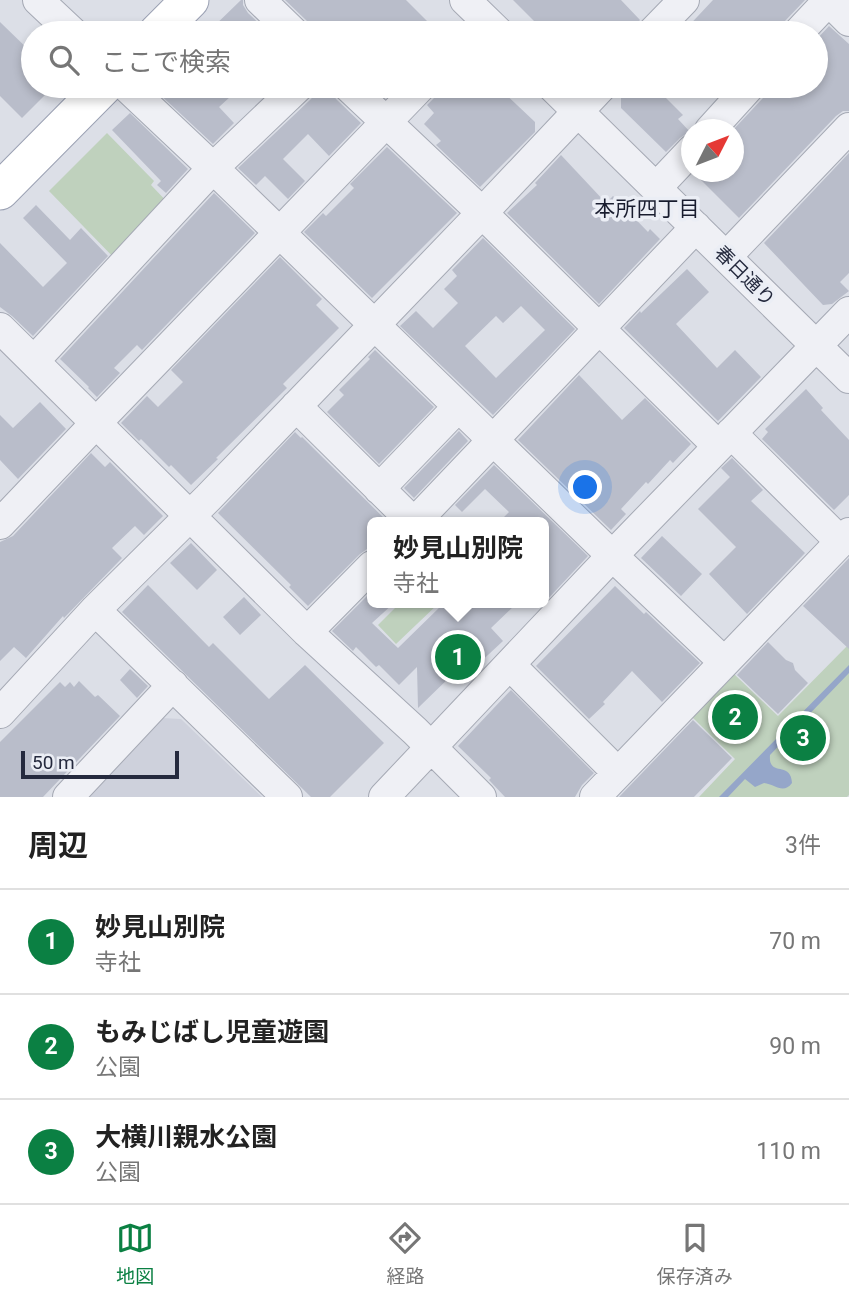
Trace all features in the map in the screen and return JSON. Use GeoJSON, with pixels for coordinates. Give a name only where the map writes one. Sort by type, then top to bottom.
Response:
{"type":"FeatureCollection","features":[{"type":"Feature","properties":{"kind":"main road"},"geometry":{"type":"LineString","coordinates":[[169,21],[190,0]]}},
{"type":"Feature","properties":{"kind":"main road"},"geometry":{"type":"LineString","coordinates":[[0,191],[92,98]]}},
{"type":"Feature","properties":{"kind":"street"},"geometry":{"type":"LineString","coordinates":[[260,0],[282,21]]}},
{"type":"Feature","properties":{"kind":"street"},"geometry":{"type":"LineString","coordinates":[[664,21],[684,0]]}},
{"type":"Feature","properties":{"kind":"street"},"geometry":{"type":"LineString","coordinates":[[809,21],[828,0],[849,21]]}},
{"type":"Feature","properties":{"kind":"street"},"geometry":{"type":"LineString","coordinates":[[44,2],[62,21]]}},
{"type":"Feature","properties":{"kind":"street"},"geometry":{"type":"LineString","coordinates":[[139,98],[724,662]]}},
{"type":"Feature","properties":{"kind":"street"},"geometry":{"type":"LineString","coordinates":[[34,361],[213,168],[286,98]]}},
{"type":"Feature","properties":{"kind":"street"},"geometry":{"type":"LineString","coordinates":[[361,98],[600,329],[725,440],[845,537],[595,797]]}},
{"type":"Feature","properties":{"kind":"street"},"geometry":{"type":"LineString","coordinates":[[0,524],[409,98]]}},
{"type":"Feature","properties":{"kind":"street","name":"春日通り"},"geometry":{"type":"LineString","coordinates":[[564,98],[849,378]]}},
{"type":"Feature","properties":{"kind":"street"},"geometry":{"type":"LineString","coordinates":[[0,713],[95,610],[190,516],[590,98]]}},
{"type":"Feature","properties":{"kind":"street"},"geometry":{"type":"LineString","coordinates":[[720,119],[739,98]]}},
{"type":"Feature","properties":{"kind":"street"},"geometry":{"type":"LineString","coordinates":[[726,257],[849,128]]}},
{"type":"Feature","properties":{"kind":"street"},"geometry":{"type":"LineString","coordinates":[[656,188],[681,160]]}},
{"type":"Feature","properties":{"kind":"street"},"geometry":{"type":"LineString","coordinates":[[419,517],[696,227]]}},
{"type":"Feature","properties":{"kind":"street"},"geometry":{"type":"LineString","coordinates":[[384,797],[612,556],[849,312]]}},
{"type":"Feature","properties":{"kind":"street"},"geometry":{"type":"LineString","coordinates":[[0,328],[307,632],[432,747],[481,797]]}},
{"type":"Feature","properties":{"kind":"street"},"geometry":{"type":"LineString","coordinates":[[296,406],[409,517]]}},
{"type":"Feature","properties":{"kind":"street"},"geometry":{"type":"LineString","coordinates":[[379,489],[458,407]]}},
{"type":"Feature","properties":{"kind":"street"},"geometry":{"type":"LineString","coordinates":[[307,632],[367,571]]}},
{"type":"Feature","properties":{"kind":"street"},"geometry":{"type":"LineString","coordinates":[[95,610],[287,797]]}},
{"type":"Feature","properties":{"kind":"street"},"geometry":{"type":"LineString","coordinates":[[510,665],[618,773]]}},
{"type":"Feature","properties":{"kind":"street"},"geometry":{"type":"LineString","coordinates":[[68,797],[173,685]]}},
{"type":"Feature","properties":{"kind":"shaded area"},"geometry":{"type":"Polygon","coordinates":[[[162,718],[181,719],[262,797],[85,797],[162,718]]]}},
{"type":"Feature","properties":{"kind":"green space"},"geometry":{"type":"Polygon","coordinates":[[[107,133],[154,181],[151,185],[172,207],[119,263],[49,191],[107,133]]]}},
{"type":"Feature","properties":{"kind":"green space"},"geometry":{"type":"Polygon","coordinates":[[[395,608],[434,608],[396,644],[378,625],[395,608]]]}},
{"type":"Feature","properties":{"kind":"green space"},"geometry":{"type":"Polygon","coordinates":[[[442,608],[463,608],[472,617],[461,628],[442,608]]]}},
{"type":"Feature","properties":{"kind":"green space"},"geometry":{"type":"Polygon","coordinates":[[[849,644],[849,795],[699,797],[735,759],[692,717],[734,674],[778,716],[849,644]]]}},
{"type":"Feature","properties":{"kind":"water"},"geometry":{"type":"Polygon","coordinates":[[[849,665],[849,673],[770,755],[772,766],[788,772],[792,783],[782,789],[764,783],[755,787],[745,779],[728,797],[719,797],[849,665]]]}},
{"type":"Feature","properties":{"kind":"building"},"geometry":{"type":"Polygon","coordinates":[[[243,0],[248,13],[256,21],[219,21],[243,0]]]}},
{"type":"Feature","properties":{"kind":"building"},"geometry":{"type":"Polygon","coordinates":[[[285,0],[406,0],[427,21],[307,21],[285,0]]]}},
{"type":"Feature","properties":{"kind":"building"},"geometry":{"type":"Polygon","coordinates":[[[513,0],[621,0],[640,20],[639,21],[534,21],[513,0]]]}},
{"type":"Feature","properties":{"kind":"building"},"geometry":{"type":"Polygon","coordinates":[[[713,0],[805,0],[785,21],[693,21],[713,0]]]}},
{"type":"Feature","properties":{"kind":"building"},"geometry":{"type":"Polygon","coordinates":[[[0,22],[21,42],[21,98],[42,98],[22,118],[0,96],[0,22]]]}},
{"type":"Feature","properties":{"kind":"building"},"geometry":{"type":"Polygon","coordinates":[[[829,26],[849,44],[849,111],[843,111],[836,116],[739,218],[703,182],[744,182],[743,119],[763,98],[828,98],[829,26]]]}},
{"type":"Feature","properties":{"kind":"building"},"geometry":{"type":"Polygon","coordinates":[[[164,98],[229,98],[219,107],[234,123],[213,144],[164,98]]]}},
{"type":"Feature","properties":{"kind":"building"},"geometry":{"type":"Polygon","coordinates":[[[335,98],[361,123],[329,156],[308,134],[283,159],[305,181],[288,199],[265,176],[256,185],[238,168],[311,99],[335,98]]]}},
{"type":"Feature","properties":{"kind":"building"},"geometry":{"type":"Polygon","coordinates":[[[434,98],[510,98],[535,122],[535,132],[480,187],[436,145],[441,141],[424,124],[434,113],[427,105],[434,98]]]}},
{"type":"Feature","properties":{"kind":"building"},"geometry":{"type":"Polygon","coordinates":[[[621,98],[666,98],[683,115],[678,119],[681,122],[681,137],[666,152],[621,108],[621,98]]]}},
{"type":"Feature","properties":{"kind":"building"},"geometry":{"type":"Polygon","coordinates":[[[130,113],[188,169],[166,193],[157,185],[161,181],[112,130],[130,113]]]}},
{"type":"Feature","properties":{"kind":"building"},"geometry":{"type":"Polygon","coordinates":[[[387,147],[457,213],[372,298],[304,232],[323,213],[326,216],[354,188],[350,184],[387,147]]]}},
{"type":"Feature","properties":{"kind":"building"},"geometry":{"type":"Polygon","coordinates":[[[849,153],[849,273],[840,282],[849,291],[832,304],[823,305],[764,243],[849,153]]]}},
{"type":"Feature","properties":{"kind":"building"},"geometry":{"type":"Polygon","coordinates":[[[561,155],[606,203],[613,196],[648,232],[650,229],[660,239],[599,304],[507,213],[537,185],[535,183],[561,155]]]}},
{"type":"Feature","properties":{"kind":"building"},"geometry":{"type":"Polygon","coordinates":[[[214,193],[255,233],[142,350],[137,345],[114,368],[120,373],[97,397],[60,359],[214,193]]]}},
{"type":"Feature","properties":{"kind":"building"},"geometry":{"type":"Polygon","coordinates":[[[36,205],[70,240],[81,228],[108,256],[33,336],[0,307],[0,243],[43,287],[67,263],[23,218],[36,205]]]}},
{"type":"Feature","properties":{"kind":"building"},"geometry":{"type":"Polygon","coordinates":[[[483,238],[575,329],[493,415],[400,326],[416,311],[433,328],[458,303],[444,289],[457,276],[452,270],[483,238]],[[521,306],[503,323],[496,316],[465,346],[496,378],[545,330],[521,306]]]}},
{"type":"Feature","properties":{"kind":"building"},"geometry":{"type":"Polygon","coordinates":[[[280,257],[322,299],[316,305],[339,328],[283,384],[287,388],[191,485],[121,423],[147,396],[158,407],[183,382],[171,370],[280,257]]]}},
{"type":"Feature","properties":{"kind":"building"},"geometry":{"type":"Polygon","coordinates":[[[687,269],[709,292],[676,324],[717,368],[735,350],[761,377],[718,421],[624,328],[687,269]]]}},
{"type":"Feature","properties":{"kind":"building"},"geometry":{"type":"Polygon","coordinates":[[[375,350],[434,407],[379,464],[327,412],[344,395],[339,390],[370,359],[368,357],[375,350]]]}},
{"type":"Feature","properties":{"kind":"building"},"geometry":{"type":"Polygon","coordinates":[[[579,375],[622,420],[645,398],[691,444],[673,463],[670,460],[648,484],[646,482],[621,509],[626,514],[611,530],[518,440],[579,375]]]}},
{"type":"Feature","properties":{"kind":"building"},"geometry":{"type":"Polygon","coordinates":[[[806,389],[849,440],[849,495],[834,510],[762,439],[768,432],[765,429],[806,389]]]}},
{"type":"Feature","properties":{"kind":"building"},"geometry":{"type":"Polygon","coordinates":[[[40,402],[66,429],[18,479],[0,460],[0,415],[13,428],[40,402]]]}},
{"type":"Feature","properties":{"kind":"building"},"geometry":{"type":"Polygon","coordinates":[[[459,431],[468,441],[414,498],[404,488],[459,431]]]}},
{"type":"Feature","properties":{"kind":"building"},"geometry":{"type":"Polygon","coordinates":[[[295,432],[383,517],[367,517],[367,549],[308,606],[289,587],[291,585],[218,513],[295,432]]]}},
{"type":"Feature","properties":{"kind":"building"},"geometry":{"type":"Polygon","coordinates":[[[91,453],[105,467],[110,462],[163,516],[144,535],[135,526],[112,548],[122,558],[64,618],[63,616],[26,658],[14,647],[0,661],[0,542],[13,536],[91,453]]]}},
{"type":"Feature","properties":{"kind":"building"},"geometry":{"type":"Polygon","coordinates":[[[732,458],[763,490],[751,501],[805,553],[747,614],[709,574],[736,547],[698,509],[730,477],[721,468],[732,458]]]}},
{"type":"Feature","properties":{"kind":"building"},"geometry":{"type":"Polygon","coordinates":[[[494,465],[548,517],[504,517],[509,512],[485,489],[462,512],[455,505],[494,465]]]}},
{"type":"Feature","properties":{"kind":"building"},"geometry":{"type":"Polygon","coordinates":[[[549,518],[588,556],[549,598],[549,518]]]}},
{"type":"Feature","properties":{"kind":"building"},"geometry":{"type":"Polygon","coordinates":[[[662,536],[702,574],[681,596],[641,558],[662,536]]]}},
{"type":"Feature","properties":{"kind":"building"},"geometry":{"type":"Polygon","coordinates":[[[191,543],[217,570],[197,590],[170,563],[191,543]]]}},
{"type":"Feature","properties":{"kind":"building"},"geometry":{"type":"Polygon","coordinates":[[[849,558],[849,649],[803,606],[849,558]]]}},
{"type":"Feature","properties":{"kind":"building"},"geometry":{"type":"Polygon","coordinates":[[[148,585],[209,647],[213,643],[269,699],[305,665],[384,743],[330,797],[311,797],[122,612],[148,585]]]}},
{"type":"Feature","properties":{"kind":"building"},"geometry":{"type":"Polygon","coordinates":[[[615,586],[700,663],[662,702],[632,671],[589,719],[536,666],[615,586]]]}},
{"type":"Feature","properties":{"kind":"building"},"geometry":{"type":"Polygon","coordinates":[[[367,596],[367,608],[388,608],[372,623],[398,648],[439,608],[512,608],[491,628],[503,641],[461,680],[454,673],[418,708],[417,667],[399,685],[379,665],[376,667],[356,647],[353,651],[332,631],[367,596]]]}},
{"type":"Feature","properties":{"kind":"building"},"geometry":{"type":"Polygon","coordinates":[[[244,597],[261,615],[240,635],[223,617],[244,597]]]}},
{"type":"Feature","properties":{"kind":"building"},"geometry":{"type":"Polygon","coordinates":[[[768,642],[786,660],[793,663],[795,670],[808,683],[778,714],[737,675],[768,642]]]}},
{"type":"Feature","properties":{"kind":"building"},"geometry":{"type":"Polygon","coordinates":[[[130,669],[148,686],[137,698],[120,680],[130,669]]]}},
{"type":"Feature","properties":{"kind":"building"},"geometry":{"type":"Polygon","coordinates":[[[79,681],[120,716],[43,797],[0,797],[0,742],[60,682],[65,687],[70,682],[74,687],[79,681]]]}},
{"type":"Feature","properties":{"kind":"building"},"geometry":{"type":"Polygon","coordinates":[[[511,690],[594,773],[575,797],[505,797],[489,780],[491,778],[458,746],[511,690]]]}},
{"type":"Feature","properties":{"kind":"building"},"geometry":{"type":"Polygon","coordinates":[[[693,720],[732,758],[694,797],[619,797],[693,720]]]}},
{"type":"Feature","properties":{"kind":"place","name":"妙見山別院"},"geometry":{"type":"Point","coordinates":[458,657]}},
{"type":"Feature","properties":{"kind":"place","name":"もみじばし児童遊園"},"geometry":{"type":"Point","coordinates":[735,717]}},
{"type":"Feature","properties":{"kind":"place","name":"大横川親水公園"},"geometry":{"type":"Point","coordinates":[803,738]}},
{"type":"Feature","properties":{"kind":"district","name":"本所四丁目"},"geometry":{"type":"Point","coordinates":[647,209]}}]}
